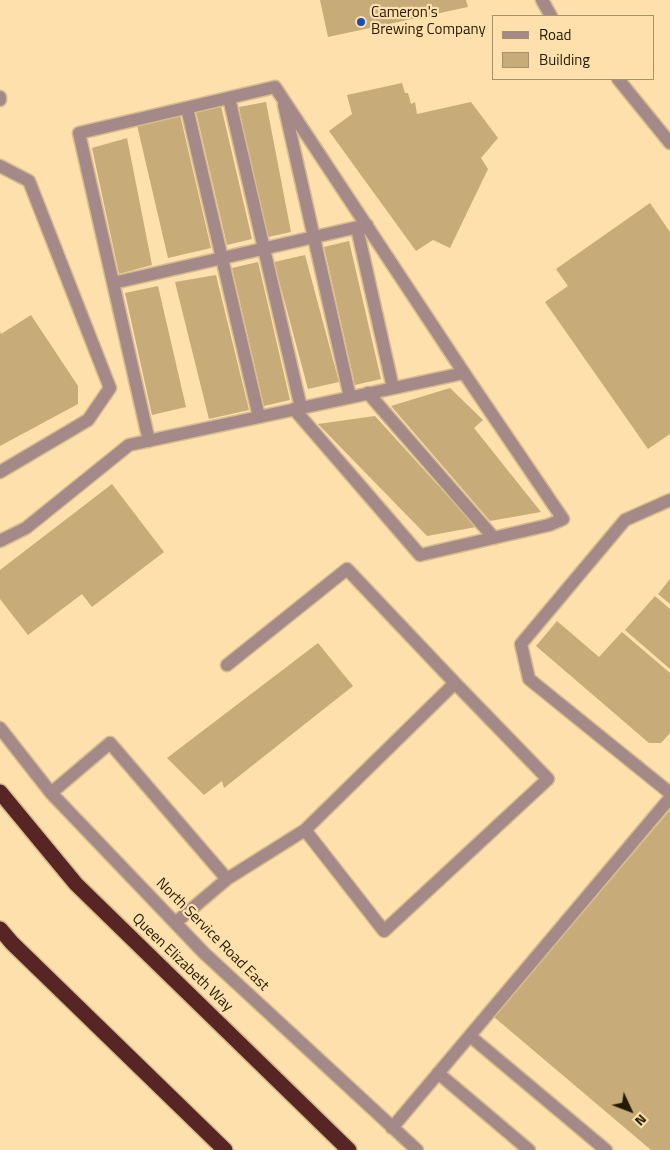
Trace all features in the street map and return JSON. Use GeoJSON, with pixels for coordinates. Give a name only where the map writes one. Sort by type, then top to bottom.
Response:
{"type":"FeatureCollection","features":[{"type":"Feature","properties":{"kind":"highway","name":"Queen Elizabeth Way"},"geometry":{"type":"LineString","coordinates":[[0,792],[76,884],[349,1150]]}},
{"type":"Feature","properties":{"kind":"highway"},"geometry":{"type":"LineString","coordinates":[[0,930],[225,1150]]}},
{"type":"Feature","properties":{"kind":"street"},"geometry":{"type":"LineString","coordinates":[[542,0],[550,15]]}},
{"type":"Feature","properties":{"kind":"street"},"geometry":{"type":"LineString","coordinates":[[619,80],[670,143]]}},
{"type":"Feature","properties":{"kind":"street"},"geometry":{"type":"LineString","coordinates":[[149,441],[78,133],[275,87],[362,227],[563,519],[549,525],[420,554],[298,409],[229,98]]}},
{"type":"Feature","properties":{"kind":"street"},"geometry":{"type":"LineString","coordinates":[[282,97],[350,397]]}},
{"type":"Feature","properties":{"kind":"street"},"geometry":{"type":"LineString","coordinates":[[187,108],[258,417]]}},
{"type":"Feature","properties":{"kind":"street"},"geometry":{"type":"LineString","coordinates":[[0,166],[29,181],[110,388],[88,420],[0,472]]}},
{"type":"Feature","properties":{"kind":"street"},"geometry":{"type":"LineString","coordinates":[[113,283],[362,227]]}},
{"type":"Feature","properties":{"kind":"street"},"geometry":{"type":"LineString","coordinates":[[362,227],[393,388]]}},
{"type":"Feature","properties":{"kind":"street"},"geometry":{"type":"LineString","coordinates":[[0,540],[26,528],[129,445],[464,373]]}},
{"type":"Feature","properties":{"kind":"street"},"geometry":{"type":"LineString","coordinates":[[368,393],[494,538]]}},
{"type":"Feature","properties":{"kind":"street"},"geometry":{"type":"LineString","coordinates":[[670,500],[625,520],[521,644],[529,679],[670,794]]}},
{"type":"Feature","properties":{"kind":"street"},"geometry":{"type":"LineString","coordinates":[[227,665],[347,569],[548,779],[384,931],[305,830]]}},
{"type":"Feature","properties":{"kind":"street"},"geometry":{"type":"LineString","coordinates":[[175,923],[227,879],[305,830],[455,684]]}},
{"type":"Feature","properties":{"kind":"street","name":"North Service Road East"},"geometry":{"type":"LineString","coordinates":[[0,728],[51,793],[204,953],[417,1150]]}},
{"type":"Feature","properties":{"kind":"street"},"geometry":{"type":"LineString","coordinates":[[51,793],[110,743],[227,879]]}},
{"type":"Feature","properties":{"kind":"street"},"geometry":{"type":"LineString","coordinates":[[392,1128],[670,798]]}},
{"type":"Feature","properties":{"kind":"street"},"geometry":{"type":"LineString","coordinates":[[470,1036],[606,1150]]}},
{"type":"Feature","properties":{"kind":"street"},"geometry":{"type":"LineString","coordinates":[[438,1073],[530,1150]]}},
{"type":"Feature","properties":{"kind":"building","name":"Cameron's Brewing Company"},"geometry":{"type":"Polygon","coordinates":[[[320,0],[466,0],[468,7],[328,37],[320,0]]]}},
{"type":"Feature","properties":{"kind":"building"},"geometry":{"type":"Polygon","coordinates":[[[402,83],[405,93],[408,93],[411,104],[415,102],[417,114],[471,102],[498,138],[481,158],[488,169],[450,248],[433,240],[416,251],[329,131],[352,114],[347,95],[402,83]]]}},
{"type":"Feature","properties":{"kind":"building"},"geometry":{"type":"Polygon","coordinates":[[[266,102],[291,232],[264,238],[239,107],[266,102]]]}},
{"type":"Feature","properties":{"kind":"building"},"geometry":{"type":"Polygon","coordinates":[[[221,106],[252,239],[227,245],[196,112],[221,106]]]}},
{"type":"Feature","properties":{"kind":"building"},"geometry":{"type":"Polygon","coordinates":[[[180,115],[211,248],[168,258],[137,125],[180,115]]]}},
{"type":"Feature","properties":{"kind":"building"},"geometry":{"type":"Polygon","coordinates":[[[127,138],[152,265],[119,274],[92,148],[127,138]]]}},
{"type":"Feature","properties":{"kind":"building"},"geometry":{"type":"Polygon","coordinates":[[[650,203],[670,232],[670,434],[648,449],[545,302],[568,286],[556,269],[650,203]]]}},
{"type":"Feature","properties":{"kind":"building"},"geometry":{"type":"Polygon","coordinates":[[[349,241],[381,379],[355,385],[324,247],[349,241]]]}},
{"type":"Feature","properties":{"kind":"building"},"geometry":{"type":"Polygon","coordinates":[[[305,255],[339,382],[308,389],[274,262],[305,255]]]}},
{"type":"Feature","properties":{"kind":"building"},"geometry":{"type":"Polygon","coordinates":[[[258,262],[290,400],[264,406],[232,268],[258,262]]]}},
{"type":"Feature","properties":{"kind":"building"},"geometry":{"type":"Polygon","coordinates":[[[216,275],[249,410],[209,419],[175,282],[216,275]]]}},
{"type":"Feature","properties":{"kind":"building"},"geometry":{"type":"Polygon","coordinates":[[[158,286],[186,407],[152,415],[125,293],[158,286]]]}},
{"type":"Feature","properties":{"kind":"building"},"geometry":{"type":"Polygon","coordinates":[[[31,315],[78,386],[78,404],[0,446],[0,331],[1,334],[31,315]]]}},
{"type":"Feature","properties":{"kind":"building"},"geometry":{"type":"Polygon","coordinates":[[[450,388],[483,420],[474,428],[541,512],[490,521],[391,406],[450,388]]]}},
{"type":"Feature","properties":{"kind":"building"},"geometry":{"type":"Polygon","coordinates":[[[375,416],[476,527],[427,536],[318,424],[375,416]]]}},
{"type":"Feature","properties":{"kind":"building"},"geometry":{"type":"Polygon","coordinates":[[[112,484],[164,552],[92,607],[82,594],[28,635],[0,599],[0,570],[112,484]]]}},
{"type":"Feature","properties":{"kind":"building"},"geometry":{"type":"Polygon","coordinates":[[[670,579],[670,604],[658,594],[670,579]]]}},
{"type":"Feature","properties":{"kind":"building"},"geometry":{"type":"Polygon","coordinates":[[[655,596],[670,609],[670,669],[625,630],[655,596]]]}},
{"type":"Feature","properties":{"kind":"building"},"geometry":{"type":"Polygon","coordinates":[[[557,621],[599,657],[622,632],[670,673],[670,733],[661,743],[649,743],[536,646],[557,621]]]}},
{"type":"Feature","properties":{"kind":"building"},"geometry":{"type":"Polygon","coordinates":[[[318,643],[353,686],[224,788],[222,781],[204,795],[167,758],[318,643]]]}},
{"type":"Feature","properties":{"kind":"building"},"geometry":{"type":"Polygon","coordinates":[[[670,810],[670,1150],[651,1150],[494,1017],[670,810]]]}},
{"type":"Feature","properties":{"kind":"place","name":"Cameron's Brewing Company"},"geometry":{"type":"Point","coordinates":[361,22]}}]}
